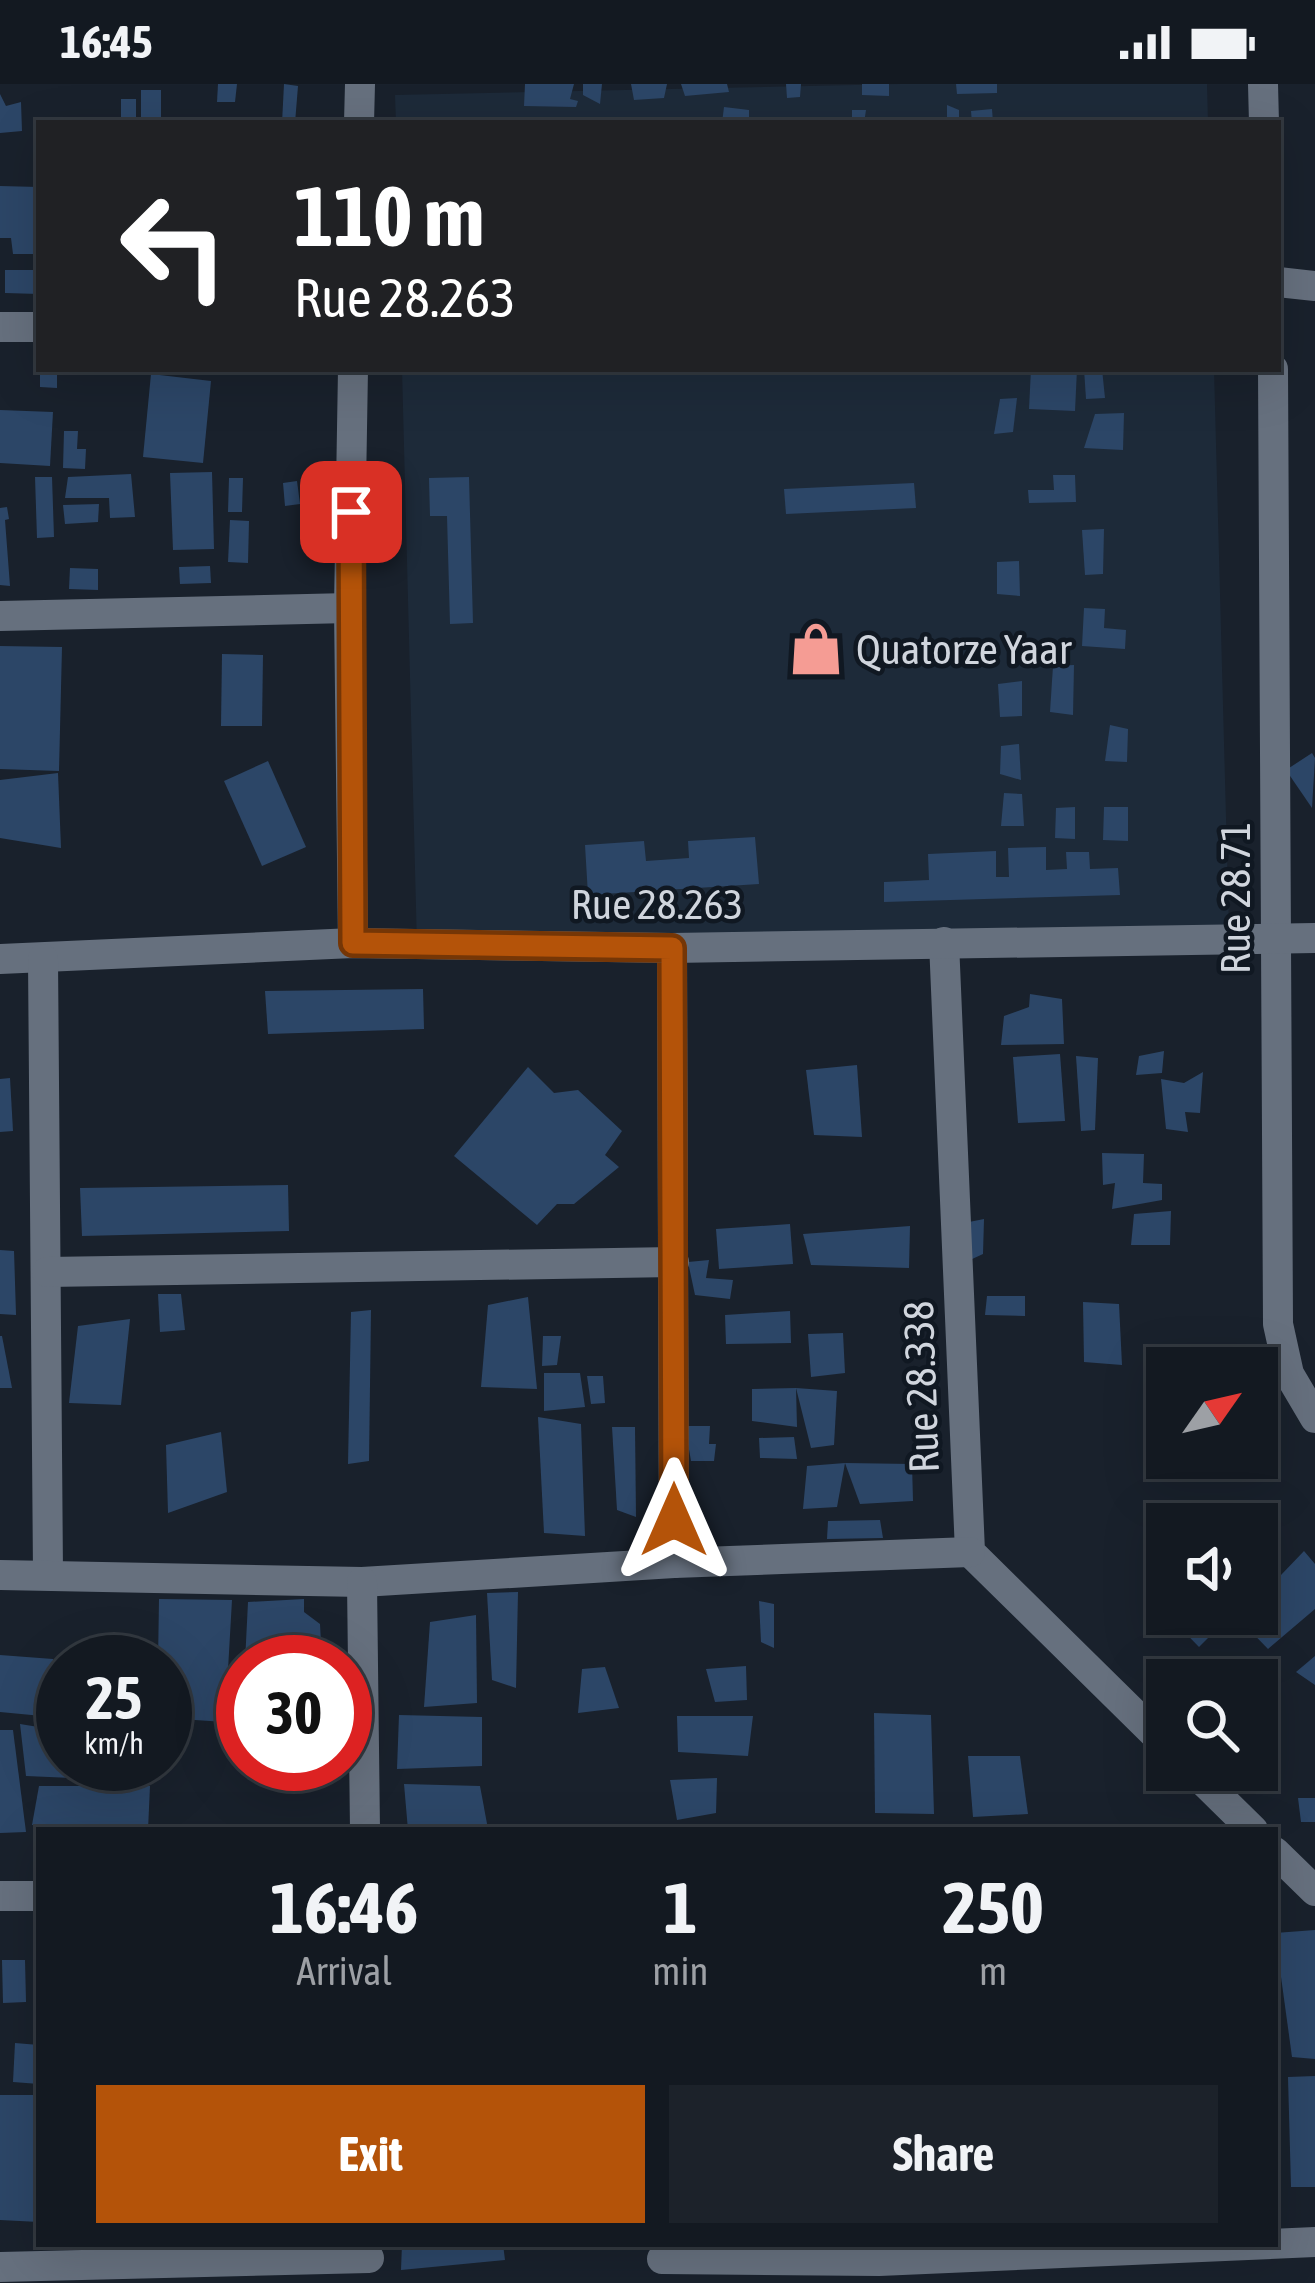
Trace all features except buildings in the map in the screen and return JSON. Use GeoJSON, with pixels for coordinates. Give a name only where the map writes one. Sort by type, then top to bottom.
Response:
{"type":"FeatureCollection","features":[{"type":"Feature","properties":{"kind":"street"},"geometry":{"type":"LineString","coordinates":[[359,120],[360,84]]}},
{"type":"Feature","properties":{"kind":"street"},"geometry":{"type":"LineString","coordinates":[[1263,84],[1264,120]]}},
{"type":"Feature","properties":{"kind":"street"},"geometry":{"type":"LineString","coordinates":[[1281,283],[1315,286]]}},
{"type":"Feature","properties":{"kind":"street"},"geometry":{"type":"LineString","coordinates":[[0,327],[36,327]]}},
{"type":"Feature","properties":{"kind":"street"},"geometry":{"type":"LineString","coordinates":[[353,372],[349,608],[353,943]]}},
{"type":"Feature","properties":{"kind":"street","name":"Rue 28.71"},"geometry":{"type":"LineString","coordinates":[[1273,372],[1278,1324],[1289,1374],[1315,1418]]}},
{"type":"Feature","properties":{"kind":"street"},"geometry":{"type":"LineString","coordinates":[[0,616],[349,608]]}},
{"type":"Feature","properties":{"kind":"street","name":"Rue 28.263"},"geometry":{"type":"LineString","coordinates":[[0,958],[353,943],[672,948],[1315,938]]}},
{"type":"Feature","properties":{"kind":"street","name":"Rue 28.338"},"geometry":{"type":"LineString","coordinates":[[944,942],[970,1552]]}},
{"type":"Feature","properties":{"kind":"street"},"geometry":{"type":"LineString","coordinates":[[672,948],[674,1563]]}},
{"type":"Feature","properties":{"kind":"street"},"geometry":{"type":"LineString","coordinates":[[43,959],[48,1573]]}},
{"type":"Feature","properties":{"kind":"street"},"geometry":{"type":"LineString","coordinates":[[47,1272],[674,1262]]}},
{"type":"Feature","properties":{"kind":"street"},"geometry":{"type":"LineString","coordinates":[[0,1575],[362,1582],[674,1563],[970,1552],[1146,1725]]}},
{"type":"Feature","properties":{"kind":"street"},"geometry":{"type":"LineString","coordinates":[[362,1582],[365,1827]]}},
{"type":"Feature","properties":{"kind":"street"},"geometry":{"type":"LineString","coordinates":[[1213,1791],[1250,1827]]}},
{"type":"Feature","properties":{"kind":"street"},"geometry":{"type":"LineString","coordinates":[[1278,1855],[1313,1887]]}},
{"type":"Feature","properties":{"kind":"street"},"geometry":{"type":"LineString","coordinates":[[1278,1885],[1313,1887]]}},
{"type":"Feature","properties":{"kind":"street"},"geometry":{"type":"LineString","coordinates":[[0,1896],[36,1896]]}},
{"type":"Feature","properties":{"kind":"street"},"geometry":{"type":"LineString","coordinates":[[1278,2245],[1315,2242]]}},
{"type":"Feature","properties":{"kind":"street"},"geometry":{"type":"LineString","coordinates":[[662,2262],[879,2272],[1242,2247]]}},
{"type":"Feature","properties":{"kind":"street"},"geometry":{"type":"LineString","coordinates":[[0,2267],[370,2262]]}},
{"type":"Feature","properties":{"kind":"shaded area"},"geometry":{"type":"Polygon","coordinates":[[[900,84],[1207,84],[1208,120],[396,120],[395,95],[900,84]]]}},
{"type":"Feature","properties":{"kind":"shaded area","name":"Quatorze Yaar"},"geometry":{"type":"Polygon","coordinates":[[[402,372],[1214,372],[1229,929],[417,946],[402,372]]]}},
{"type":"Feature","properties":{"kind":"place","name":"Quatorze Yaar"},"geometry":{"type":"Point","coordinates":[816,649]}},
{"type":"Feature","properties":{"kind":"route"},"geometry":{"type":"LineString","coordinates":[[351,512],[353,943],[672,948],[674,1520]]}}]}
